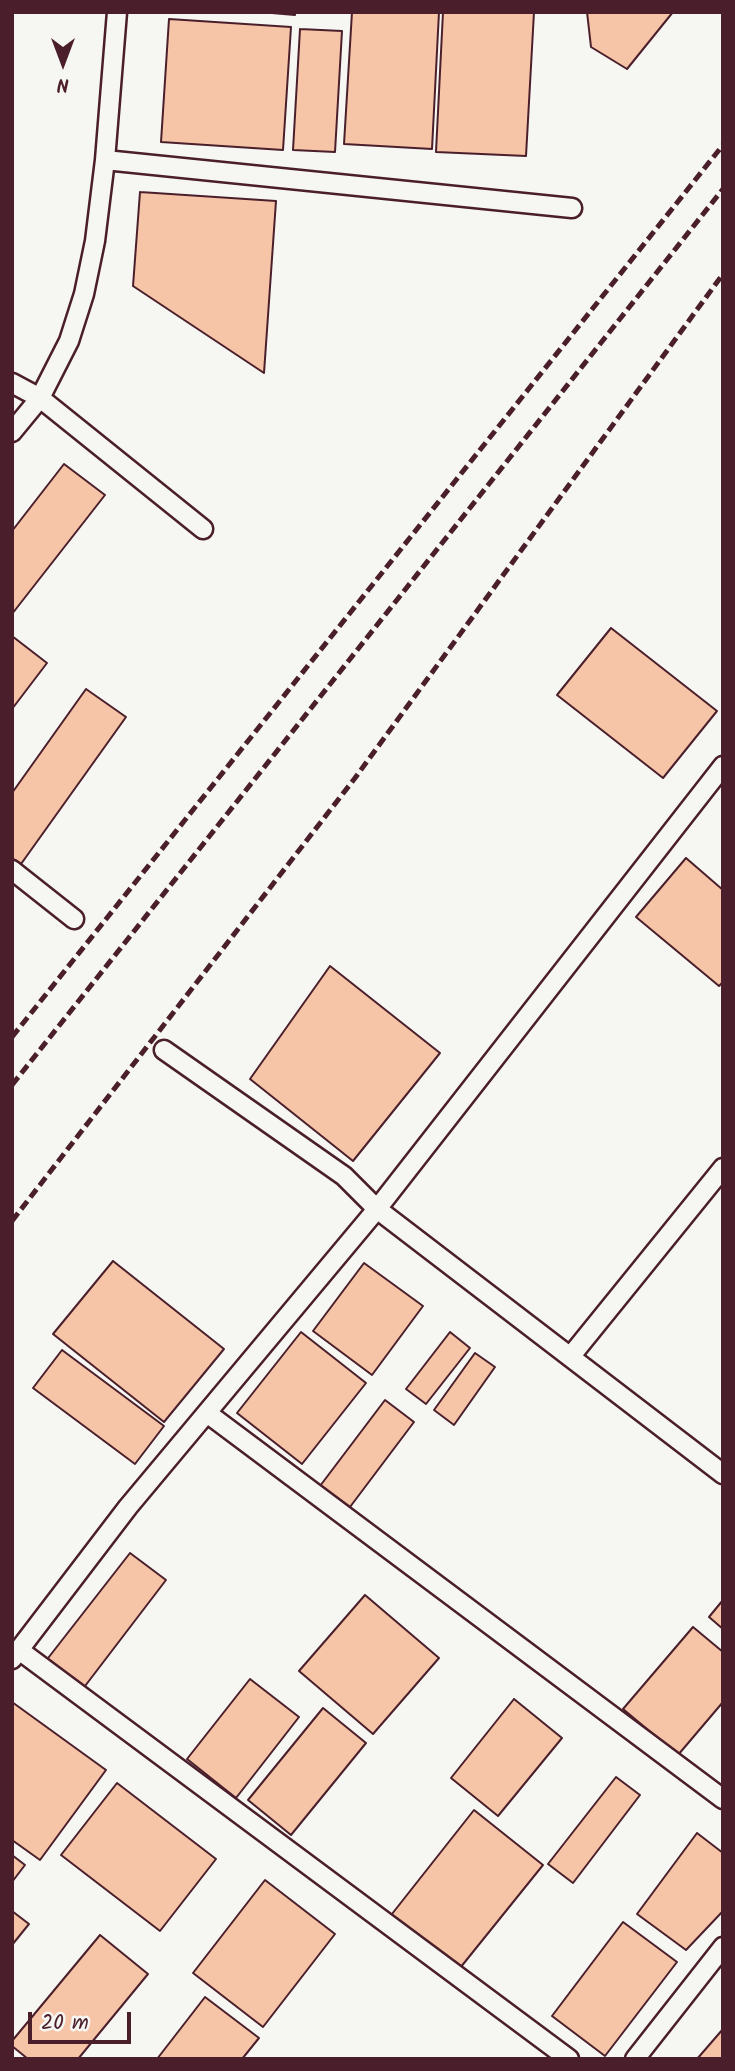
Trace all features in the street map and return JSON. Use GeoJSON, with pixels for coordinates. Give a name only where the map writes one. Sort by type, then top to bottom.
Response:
{"type":"FeatureCollection","features":[{"type":"Feature","properties":{"kind":"lane"},"geometry":{"type":"LineString","coordinates":[[12,432],[40,398],[69,341],[83,294],[95,242],[105,160],[117,12]]}},
{"type":"Feature","properties":{"kind":"lane"},"geometry":{"type":"LineString","coordinates":[[105,160],[572,208]]}},
{"type":"Feature","properties":{"kind":"lane"},"geometry":{"type":"LineString","coordinates":[[12,383],[40,398],[203,529]]}},
{"type":"Feature","properties":{"kind":"lane"},"geometry":{"type":"LineString","coordinates":[[569,2059],[16,1655],[128,1507],[377,1209],[723,766]]}},
{"type":"Feature","properties":{"kind":"lane"},"geometry":{"type":"LineString","coordinates":[[12,870],[74,919]]}},
{"type":"Feature","properties":{"kind":"lane"},"geometry":{"type":"LineString","coordinates":[[164,1050],[344,1176],[377,1209],[723,1474]]}},
{"type":"Feature","properties":{"kind":"lane"},"geometry":{"type":"LineString","coordinates":[[570,1357],[723,1168]]}},
{"type":"Feature","properties":{"kind":"lane"},"geometry":{"type":"LineString","coordinates":[[208,1413],[723,1799]]}},
{"type":"Feature","properties":{"kind":"lane"},"geometry":{"type":"LineString","coordinates":[[635,2059],[723,1947]]}},
{"type":"Feature","properties":{"kind":"building"},"geometry":{"type":"Polygon","coordinates":[[[260,12],[295,12],[295,15],[260,12]]]}},
{"type":"Feature","properties":{"kind":"building"},"geometry":{"type":"Polygon","coordinates":[[[352,12],[439,12],[432,149],[344,144],[352,12]]]}},
{"type":"Feature","properties":{"kind":"building"},"geometry":{"type":"Polygon","coordinates":[[[443,12],[534,12],[526,156],[436,152],[443,12]]]}},
{"type":"Feature","properties":{"kind":"building"},"geometry":{"type":"Polygon","coordinates":[[[587,12],[673,12],[627,69],[591,47],[587,12]]]}},
{"type":"Feature","properties":{"kind":"building"},"geometry":{"type":"Polygon","coordinates":[[[169,19],[291,27],[283,150],[161,142],[169,19]]]}},
{"type":"Feature","properties":{"kind":"building"},"geometry":{"type":"Polygon","coordinates":[[[300,29],[342,31],[335,152],[293,150],[300,29]]]}},
{"type":"Feature","properties":{"kind":"building"},"geometry":{"type":"Polygon","coordinates":[[[140,192],[276,201],[264,373],[133,286],[140,192]]]}},
{"type":"Feature","properties":{"kind":"building"},"geometry":{"type":"Polygon","coordinates":[[[64,464],[105,495],[12,614],[12,531],[64,464]]]}},
{"type":"Feature","properties":{"kind":"building"},"geometry":{"type":"Polygon","coordinates":[[[611,628],[717,711],[663,778],[557,695],[611,628]]]}},
{"type":"Feature","properties":{"kind":"building"},"geometry":{"type":"Polygon","coordinates":[[[12,636],[47,663],[12,709],[12,636]]]}},
{"type":"Feature","properties":{"kind":"building"},"geometry":{"type":"Polygon","coordinates":[[[86,689],[126,717],[21,864],[12,858],[12,793],[86,689]]]}},
{"type":"Feature","properties":{"kind":"building"},"geometry":{"type":"Polygon","coordinates":[[[686,858],[723,890],[723,982],[719,986],[636,917],[686,858]]]}},
{"type":"Feature","properties":{"kind":"building"},"geometry":{"type":"Polygon","coordinates":[[[330,966],[440,1053],[353,1161],[250,1079],[330,966]]]}},
{"type":"Feature","properties":{"kind":"building"},"geometry":{"type":"Polygon","coordinates":[[[113,1261],[224,1349],[164,1422],[53,1334],[113,1261]]]}},
{"type":"Feature","properties":{"kind":"building"},"geometry":{"type":"Polygon","coordinates":[[[364,1263],[423,1306],[372,1375],[313,1331],[364,1263]]]}},
{"type":"Feature","properties":{"kind":"building"},"geometry":{"type":"Polygon","coordinates":[[[301,1332],[366,1383],[302,1464],[237,1413],[301,1332]]]}},
{"type":"Feature","properties":{"kind":"building"},"geometry":{"type":"Polygon","coordinates":[[[450,1332],[470,1348],[426,1404],[406,1389],[450,1332]]]}},
{"type":"Feature","properties":{"kind":"building"},"geometry":{"type":"Polygon","coordinates":[[[62,1350],[164,1426],[135,1464],[33,1388],[62,1350]]]}},
{"type":"Feature","properties":{"kind":"building"},"geometry":{"type":"Polygon","coordinates":[[[475,1353],[495,1367],[454,1425],[434,1410],[475,1353]]]}},
{"type":"Feature","properties":{"kind":"building"},"geometry":{"type":"Polygon","coordinates":[[[385,1400],[414,1422],[350,1507],[320,1486],[385,1400]]]}},
{"type":"Feature","properties":{"kind":"building"},"geometry":{"type":"Polygon","coordinates":[[[130,1553],[166,1580],[82,1690],[45,1662],[130,1553]]]}},
{"type":"Feature","properties":{"kind":"building"},"geometry":{"type":"Polygon","coordinates":[[[365,1595],[439,1658],[373,1734],[299,1671],[365,1595]]]}},
{"type":"Feature","properties":{"kind":"building"},"geometry":{"type":"Polygon","coordinates":[[[723,1600],[723,1629],[709,1617],[723,1600]]]}},
{"type":"Feature","properties":{"kind":"building"},"geometry":{"type":"Polygon","coordinates":[[[693,1627],[723,1652],[723,1702],[678,1755],[623,1709],[693,1627]]]}},
{"type":"Feature","properties":{"kind":"building"},"geometry":{"type":"Polygon","coordinates":[[[250,1679],[299,1717],[236,1798],[187,1759],[250,1679]]]}},
{"type":"Feature","properties":{"kind":"building"},"geometry":{"type":"Polygon","coordinates":[[[514,1699],[562,1738],[498,1816],[451,1778],[514,1699]]]}},
{"type":"Feature","properties":{"kind":"building"},"geometry":{"type":"Polygon","coordinates":[[[12,1702],[106,1770],[40,1860],[12,1840],[12,1702]]]}},
{"type":"Feature","properties":{"kind":"building"},"geometry":{"type":"Polygon","coordinates":[[[323,1708],[366,1743],[291,1835],[248,1800],[323,1708]]]}},
{"type":"Feature","properties":{"kind":"building"},"geometry":{"type":"Polygon","coordinates":[[[616,1777],[640,1795],[573,1883],[548,1864],[616,1777]]]}},
{"type":"Feature","properties":{"kind":"building"},"geometry":{"type":"Polygon","coordinates":[[[117,1783],[216,1859],[160,1931],[61,1855],[117,1783]]]}},
{"type":"Feature","properties":{"kind":"building"},"geometry":{"type":"Polygon","coordinates":[[[474,1810],[543,1865],[456,1973],[388,1919],[474,1810]]]}},
{"type":"Feature","properties":{"kind":"building"},"geometry":{"type":"Polygon","coordinates":[[[697,1833],[723,1853],[723,1911],[686,1950],[637,1914],[697,1833]]]}},
{"type":"Feature","properties":{"kind":"building"},"geometry":{"type":"Polygon","coordinates":[[[12,1855],[25,1865],[12,1882],[12,1855]]]}},
{"type":"Feature","properties":{"kind":"building"},"geometry":{"type":"Polygon","coordinates":[[[265,1880],[335,1934],[263,2027],[193,1973],[265,1880]]]}},
{"type":"Feature","properties":{"kind":"building"},"geometry":{"type":"Polygon","coordinates":[[[12,1911],[29,1924],[12,1945],[12,1911]]]}},
{"type":"Feature","properties":{"kind":"building"},"geometry":{"type":"Polygon","coordinates":[[[623,1922],[677,1962],[605,2056],[552,2016],[623,1922]]]}},
{"type":"Feature","properties":{"kind":"building"},"geometry":{"type":"Polygon","coordinates":[[[100,1935],[148,1974],[78,2059],[28,2059],[12,2046],[12,2041],[100,1935]]]}},
{"type":"Feature","properties":{"kind":"building"},"geometry":{"type":"Polygon","coordinates":[[[205,1997],[259,2038],[242,2059],[157,2059],[205,1997]]]}},
{"type":"Feature","properties":{"kind":"building"},"geometry":{"type":"Polygon","coordinates":[[[723,2029],[723,2059],[697,2059],[723,2029]]]}},
{"type":"Feature","properties":{"kind":"railway"},"geometry":{"type":"LineString","coordinates":[[12,1037],[723,145]]}},
{"type":"Feature","properties":{"kind":"railway"},"geometry":{"type":"LineString","coordinates":[[12,1085],[723,189]]}},
{"type":"Feature","properties":{"kind":"railway"},"geometry":{"type":"LineString","coordinates":[[12,1221],[355,778],[723,274]]}}]}
